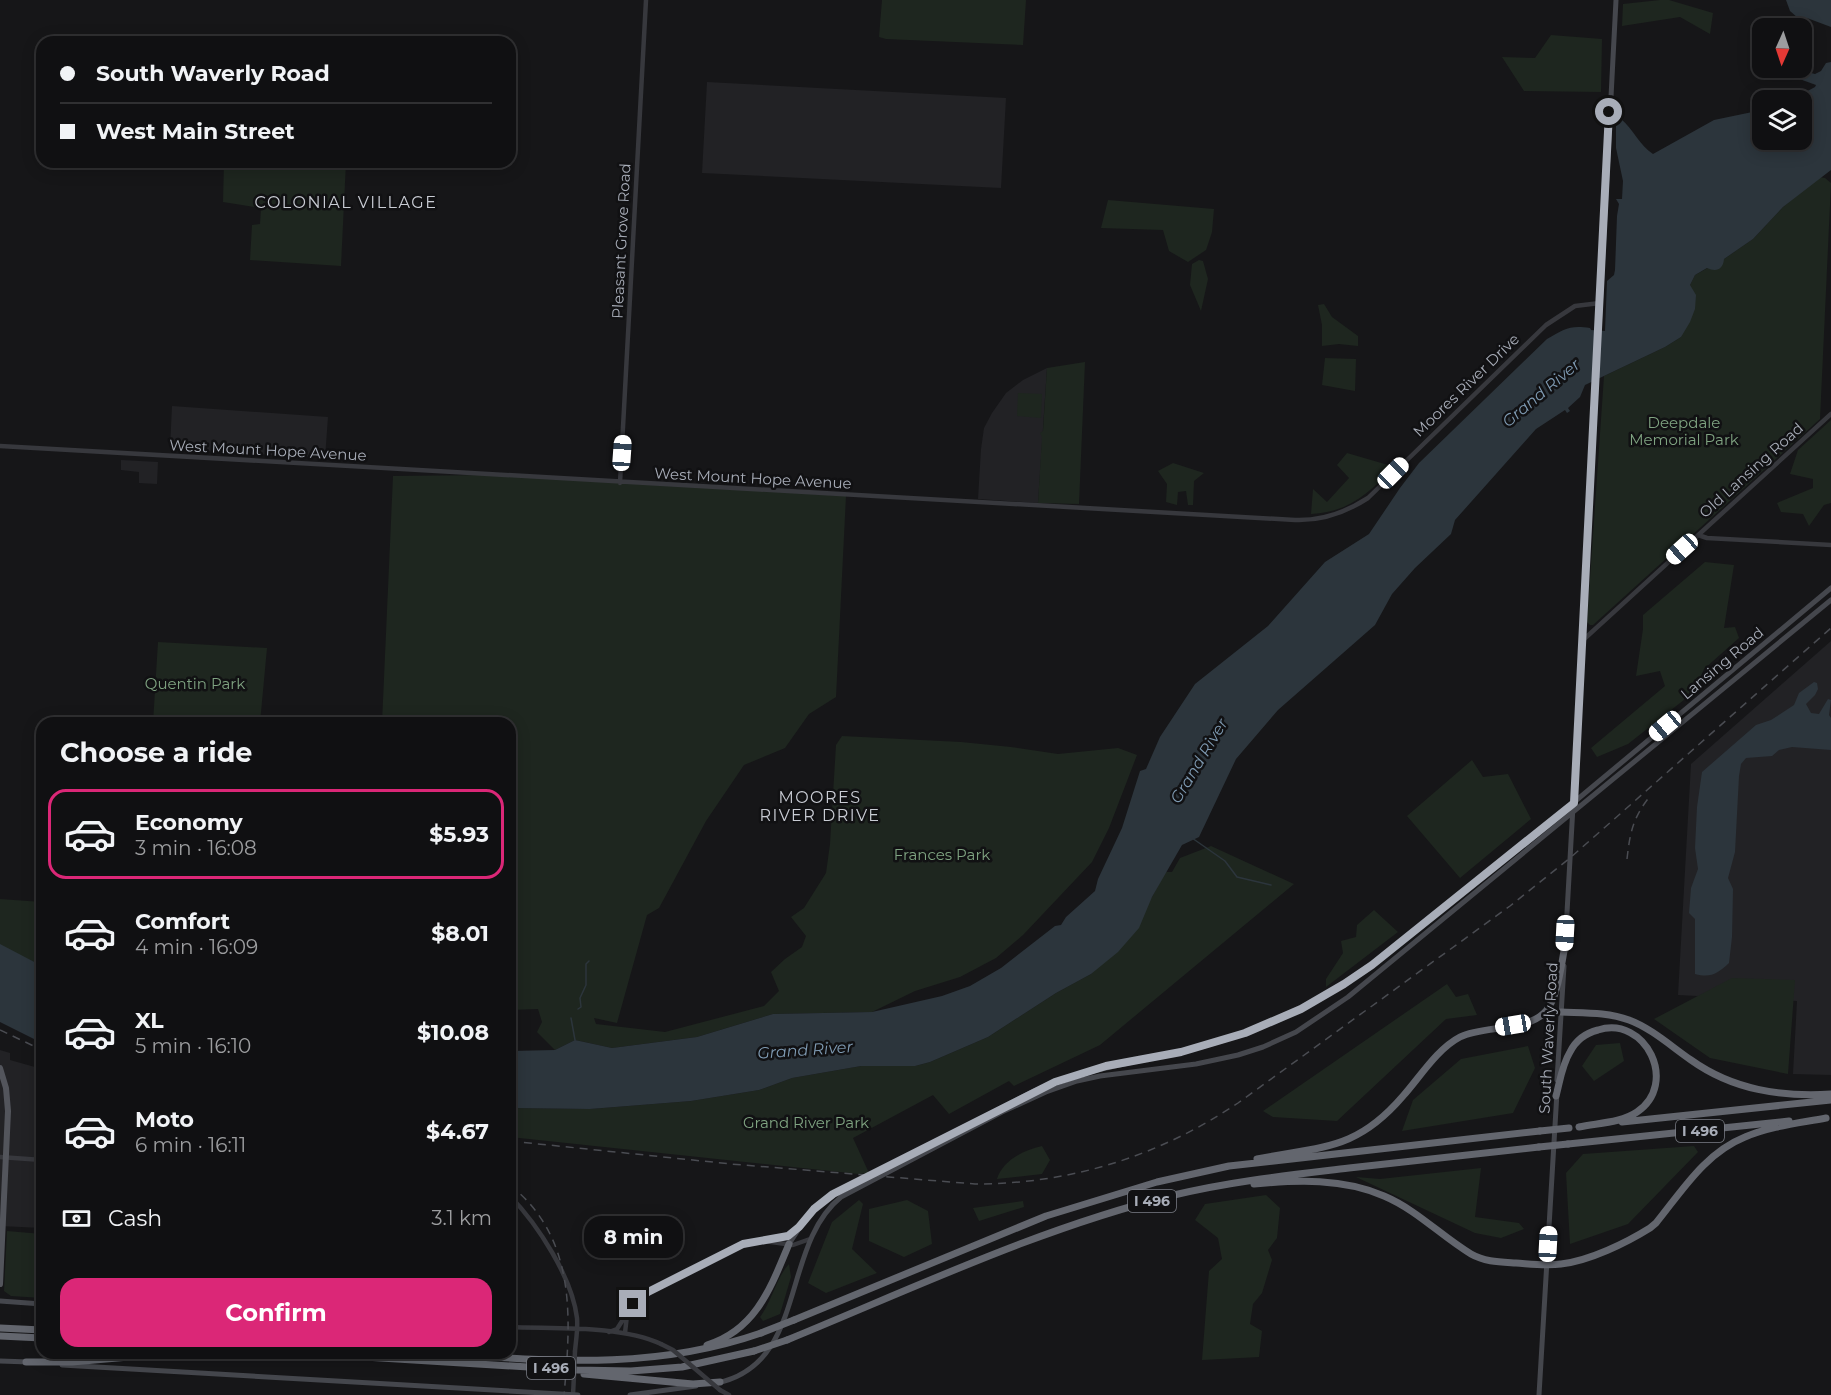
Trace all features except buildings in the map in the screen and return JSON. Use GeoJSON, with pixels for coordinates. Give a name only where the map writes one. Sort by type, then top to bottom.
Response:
{"type":"FeatureCollection","features":[{"type":"Feature","properties":{"kind":"highway"},"geometry":{"type":"LineString","coordinates":[[1229,1166],[1255,1159],[1322,1149],[1354,1137],[1387,1113],[1451,1042],[1472,1032],[1525,1023],[1540,1017],[1548,1009],[1552,1000],[1565,946]]}},
{"type":"Feature","properties":{"kind":"highway"},"geometry":{"type":"LineString","coordinates":[[1561,1012],[1607,1014],[1632,1021],[1710,1072],[1745,1086],[1780,1094],[1831,1094]]}},
{"type":"Feature","properties":{"kind":"highway"},"geometry":{"type":"LineString","coordinates":[[1556,1096],[1569,1052],[1579,1040],[1591,1032],[1602,1028],[1622,1029],[1635,1035],[1649,1048],[1655,1061],[1657,1078],[1647,1102],[1636,1113],[1625,1118],[1579,1127]]}},
{"type":"Feature","properties":{"kind":"highway","name":"I 496"},"geometry":{"type":"LineString","coordinates":[[516,1358],[603,1361],[695,1352],[761,1333],[1067,1208],[1142,1186],[1229,1166],[1831,1100]]}},
{"type":"Feature","properties":{"kind":"highway"},"geometry":{"type":"LineString","coordinates":[[1175,1195],[1230,1186],[1298,1181],[1343,1185],[1378,1194],[1404,1206],[1469,1253],[1482,1259],[1498,1262],[1563,1264],[1584,1259],[1642,1233],[1656,1223],[1702,1166],[1744,1137],[1829,1117]]}},
{"type":"Feature","properties":{"kind":"highway","name":"I 496"},"geometry":{"type":"LineString","coordinates":[[404,1359],[593,1370],[654,1370],[701,1364],[787,1340],[1027,1241],[1099,1216],[1175,1195],[1276,1176],[1829,1117]]}},
{"type":"Feature","properties":{"kind":"highway"},"geometry":{"type":"LineString","coordinates":[[636,1359],[709,1344],[727,1338],[741,1328],[762,1304],[789,1244]]}},
{"type":"Feature","properties":{"kind":"highway"},"geometry":{"type":"LineString","coordinates":[[0,1328],[36,1330]]}},
{"type":"Feature","properties":{"kind":"highway"},"geometry":{"type":"LineString","coordinates":[[0,1336],[36,1338]]}},
{"type":"Feature","properties":{"kind":"highway"},"geometry":{"type":"LineString","coordinates":[[26,1362],[106,1359]]}},
{"type":"Feature","properties":{"kind":"highway"},"geometry":{"type":"LineString","coordinates":[[489,1364],[720,1387]]}},
{"type":"Feature","properties":{"kind":"main road","name":"South Waverly Road"},"geometry":{"type":"LineString","coordinates":[[1539,1395],[1574,803],[1616,0]]}},
{"type":"Feature","properties":{"kind":"main road","name":"Lansing Road"},"geometry":{"type":"LineString","coordinates":[[1044,1090],[1106,1066],[1181,1052],[1231,1038],[1274,1022],[1344,984],[1372,965],[1574,803],[1831,588]]}},
{"type":"Feature","properties":{"kind":"main road","name":"Lansing Road"},"geometry":{"type":"LineString","coordinates":[[1044,1090],[1100,1076],[1220,1060],[1263,1047],[1296,1032],[1343,1001],[1831,600]]}},
{"type":"Feature","properties":{"kind":"main road"},"geometry":{"type":"LineString","coordinates":[[0,1068],[6,1088],[8,1111],[3,1158],[0,1284]]}},
{"type":"Feature","properties":{"kind":"main road"},"geometry":{"type":"LineString","coordinates":[[789,1244],[811,1212],[833,1194],[1044,1090]]}},
{"type":"Feature","properties":{"kind":"main road"},"geometry":{"type":"LineString","coordinates":[[630,1395],[720,1387],[758,1363],[771,1347],[785,1316],[810,1239],[819,1221],[832,1204],[841,1197],[1044,1090]]}},
{"type":"Feature","properties":{"kind":"main road"},"geometry":{"type":"LineString","coordinates":[[0,1301],[36,1304]]}},
{"type":"Feature","properties":{"kind":"main road"},"geometry":{"type":"LineString","coordinates":[[0,1360],[578,1395]]}},
{"type":"Feature","properties":{"kind":"street","name":"Pleasant Grove Road"},"geometry":{"type":"LineString","coordinates":[[620,483],[646,0]]}},
{"type":"Feature","properties":{"kind":"street","name":"Moores River Drive"},"geometry":{"type":"LineString","coordinates":[[1359,504],[1368,498],[1546,325],[1575,306],[1600,303]]}},
{"type":"Feature","properties":{"kind":"street","name":"Old Lansing Road"},"geometry":{"type":"LineString","coordinates":[[1582,641],[1831,414]]}},
{"type":"Feature","properties":{"kind":"street","name":"West Mount Hope Avenue"},"geometry":{"type":"LineString","coordinates":[[0,446],[1295,520],[1329,517],[1359,504]]}},
{"type":"Feature","properties":{"kind":"street"},"geometry":{"type":"LineString","coordinates":[[1698,535],[1707,538],[1831,544]]}},
{"type":"Feature","properties":{"kind":"street"},"geometry":{"type":"LineString","coordinates":[[3,1158],[36,1160]]}},
{"type":"Feature","properties":{"kind":"street"},"geometry":{"type":"LineString","coordinates":[[516,1203],[531,1220],[564,1276],[573,1299],[577,1330],[573,1395]]}},
{"type":"Feature","properties":{"kind":"street"},"geometry":{"type":"LineString","coordinates":[[609,1332],[616,1330],[629,1309],[648,1292],[741,1244],[784,1238],[799,1227]]}},
{"type":"Feature","properties":{"kind":"street"},"geometry":{"type":"LineString","coordinates":[[759,1240],[801,1244],[810,1239]]}},
{"type":"Feature","properties":{"kind":"street"},"geometry":{"type":"LineString","coordinates":[[625,1333],[629,1309]]}},
{"type":"Feature","properties":{"kind":"street"},"geometry":{"type":"LineString","coordinates":[[516,1327],[625,1333],[645,1337],[673,1350],[729,1395]]}},
{"type":"Feature","properties":{"kind":"shaded area"},"geometry":{"type":"Polygon","coordinates":[[[707,82],[1006,98],[1001,188],[702,173],[707,82]]]}},
{"type":"Feature","properties":{"kind":"shaded area"},"geometry":{"type":"Polygon","coordinates":[[[1047,368],[1038,503],[978,499],[984,428],[1006,393],[1023,380],[1047,368]]]}},
{"type":"Feature","properties":{"kind":"shaded area"},"geometry":{"type":"Polygon","coordinates":[[[172,406],[328,417],[325,458],[170,449],[172,406]]]}},
{"type":"Feature","properties":{"kind":"shaded area"},"geometry":{"type":"Polygon","coordinates":[[[121,460],[158,462],[157,484],[139,483],[139,472],[121,470],[121,460]]]}},
{"type":"Feature","properties":{"kind":"shaded area"},"geometry":{"type":"Polygon","coordinates":[[[1831,641],[1831,1075],[1793,1074],[1797,1001],[1678,995],[1691,764],[1831,641]]]}},
{"type":"Feature","properties":{"kind":"shaded area"},"geometry":{"type":"Polygon","coordinates":[[[0,1050],[10,1053],[10,1060],[36,1067],[36,1228],[0,1226],[0,1050]]]}},
{"type":"Feature","properties":{"kind":"green space"},"geometry":{"type":"Polygon","coordinates":[[[882,0],[1026,0],[1023,45],[879,37],[882,0]]]}},
{"type":"Feature","properties":{"kind":"green space"},"geometry":{"type":"Polygon","coordinates":[[[1669,0],[1713,13],[1710,34],[1680,17],[1622,26],[1623,4],[1669,0]]]}},
{"type":"Feature","properties":{"kind":"green space"},"geometry":{"type":"Polygon","coordinates":[[[1551,35],[1602,39],[1601,92],[1524,91],[1502,57],[1535,58],[1551,35]]]}},
{"type":"Feature","properties":{"kind":"green space"},"geometry":{"type":"Polygon","coordinates":[[[224,168],[346,168],[341,266],[250,260],[252,225],[260,224],[261,208],[223,202],[224,168]]]}},
{"type":"Feature","properties":{"kind":"green space","name":"Deepdale Memorial Park"},"geometry":{"type":"Polygon","coordinates":[[[1819,177],[1831,183],[1820,419],[1593,625],[1590,625],[1587,622],[1604,376],[1681,337],[1690,285],[1695,275],[1753,239],[1783,207],[1819,177]]]}},
{"type":"Feature","properties":{"kind":"green space"},"geometry":{"type":"Polygon","coordinates":[[[1108,200],[1214,209],[1212,232],[1206,250],[1188,262],[1169,251],[1163,230],[1101,228],[1108,200]]]}},
{"type":"Feature","properties":{"kind":"green space"},"geometry":{"type":"Polygon","coordinates":[[[1199,260],[1203,261],[1208,279],[1201,311],[1190,285],[1192,264],[1199,260]]]}},
{"type":"Feature","properties":{"kind":"green space"},"geometry":{"type":"Polygon","coordinates":[[[1324,304],[1332,317],[1358,336],[1358,346],[1339,344],[1322,346],[1322,325],[1318,305],[1324,304]]]}},
{"type":"Feature","properties":{"kind":"green space"},"geometry":{"type":"Polygon","coordinates":[[[1325,358],[1356,359],[1355,391],[1322,385],[1325,358]]]}},
{"type":"Feature","properties":{"kind":"green space"},"geometry":{"type":"Polygon","coordinates":[[[1085,362],[1079,504],[1038,503],[1042,437],[1040,433],[1043,431],[1047,368],[1085,362]]]}},
{"type":"Feature","properties":{"kind":"green space"},"geometry":{"type":"Polygon","coordinates":[[[1018,393],[1042,394],[1041,418],[1017,416],[1018,393]]]}},
{"type":"Feature","properties":{"kind":"green space"},"geometry":{"type":"Polygon","coordinates":[[[1831,420],[1831,503],[1824,505],[1809,526],[1803,514],[1781,512],[1777,503],[1813,488],[1813,479],[1790,474],[1798,450],[1831,420]]]}},
{"type":"Feature","properties":{"kind":"green space"},"geometry":{"type":"Polygon","coordinates":[[[1347,453],[1395,467],[1367,493],[1348,505],[1311,514],[1313,489],[1327,502],[1349,478],[1337,465],[1347,453]]]}},
{"type":"Feature","properties":{"kind":"green space"},"geometry":{"type":"Polygon","coordinates":[[[1173,463],[1204,473],[1194,481],[1193,505],[1188,505],[1186,491],[1178,492],[1177,505],[1166,502],[1167,484],[1158,471],[1173,463]]]}},
{"type":"Feature","properties":{"kind":"green space","name":"Frances Park"},"geometry":{"type":"Polygon","coordinates":[[[492,475],[846,496],[836,697],[809,714],[785,748],[744,765],[706,821],[659,908],[647,915],[617,1023],[594,1018],[596,1024],[665,1032],[764,1006],[779,991],[771,972],[802,947],[806,936],[791,917],[804,908],[826,873],[836,745],[842,736],[961,742],[1058,754],[1118,748],[1137,755],[1109,828],[1092,862],[1023,935],[996,958],[960,977],[915,991],[872,1012],[773,1014],[697,1037],[612,1048],[575,1040],[555,1050],[537,1032],[542,1022],[538,1009],[516,1010],[516,717],[382,717],[393,476],[492,475]]]}},
{"type":"Feature","properties":{"kind":"green space"},"geometry":{"type":"Polygon","coordinates":[[[1705,562],[1734,565],[1724,628],[1735,627],[1739,638],[1704,669],[1694,692],[1628,744],[1597,757],[1591,748],[1665,686],[1660,671],[1636,676],[1643,615],[1705,562]]]}},
{"type":"Feature","properties":{"kind":"green space","name":"Quentin Park"},"geometry":{"type":"Polygon","coordinates":[[[158,642],[267,648],[261,717],[153,717],[158,642]]]}},
{"type":"Feature","properties":{"kind":"green space"},"geometry":{"type":"Polygon","coordinates":[[[1472,760],[1483,777],[1508,774],[1531,819],[1460,878],[1407,816],[1472,760]]]}},
{"type":"Feature","properties":{"kind":"green space","name":"Grand River Park"},"geometry":{"type":"Polygon","coordinates":[[[1211,846],[1294,884],[1100,1045],[1014,1086],[1009,1081],[949,1114],[933,1095],[853,1138],[869,1173],[859,1174],[516,1138],[516,1108],[590,1109],[691,1101],[759,1090],[792,1078],[861,1066],[915,1066],[930,1062],[988,1037],[1056,993],[1091,974],[1152,897],[1165,872],[1172,872],[1180,858],[1211,846]]]}},
{"type":"Feature","properties":{"kind":"green space"},"geometry":{"type":"Polygon","coordinates":[[[0,899],[36,902],[36,963],[0,946],[0,899]]]}},
{"type":"Feature","properties":{"kind":"green space"},"geometry":{"type":"Polygon","coordinates":[[[1374,910],[1398,932],[1326,987],[1326,979],[1343,953],[1341,941],[1356,937],[1357,925],[1374,910]]]}},
{"type":"Feature","properties":{"kind":"green space"},"geometry":{"type":"Polygon","coordinates":[[[1732,978],[1795,980],[1788,1074],[1710,1058],[1654,1019],[1732,978]]]}},
{"type":"Feature","properties":{"kind":"green space"},"geometry":{"type":"Polygon","coordinates":[[[1447,984],[1456,997],[1468,994],[1477,1015],[1446,1019],[1337,1121],[1273,1117],[1263,1111],[1447,984]]]}},
{"type":"Feature","properties":{"kind":"green space"},"geometry":{"type":"Polygon","coordinates":[[[1620,1043],[1624,1061],[1594,1081],[1582,1066],[1596,1045],[1620,1043]]]}},
{"type":"Feature","properties":{"kind":"green space"},"geometry":{"type":"Polygon","coordinates":[[[1528,1046],[1535,1068],[1513,1113],[1402,1131],[1413,1100],[1461,1059],[1528,1046]]]}},
{"type":"Feature","properties":{"kind":"green space"},"geometry":{"type":"Polygon","coordinates":[[[1042,1146],[1050,1160],[1042,1174],[997,1179],[1009,1161],[1028,1150],[1042,1146]]]}},
{"type":"Feature","properties":{"kind":"green space"},"geometry":{"type":"Polygon","coordinates":[[[1694,1146],[1698,1152],[1628,1224],[1570,1244],[1566,1173],[1583,1154],[1694,1146]]]}},
{"type":"Feature","properties":{"kind":"green space"},"geometry":{"type":"Polygon","coordinates":[[[1481,1168],[1475,1217],[1519,1223],[1524,1229],[1501,1238],[1475,1233],[1356,1177],[1380,1179],[1481,1168]]]}},
{"type":"Feature","properties":{"kind":"green space"},"geometry":{"type":"Polygon","coordinates":[[[1266,1195],[1280,1208],[1277,1238],[1268,1250],[1272,1260],[1262,1293],[1253,1304],[1250,1324],[1262,1331],[1259,1357],[1202,1360],[1209,1271],[1222,1259],[1218,1238],[1195,1220],[1205,1204],[1266,1195]]]}},
{"type":"Feature","properties":{"kind":"green space"},"geometry":{"type":"Polygon","coordinates":[[[859,1200],[863,1204],[852,1249],[877,1273],[826,1293],[808,1283],[832,1222],[859,1200]]]}},
{"type":"Feature","properties":{"kind":"green space"},"geometry":{"type":"Polygon","coordinates":[[[907,1200],[928,1211],[932,1244],[904,1257],[869,1241],[869,1209],[907,1200]]]}},
{"type":"Feature","properties":{"kind":"green space"},"geometry":{"type":"Polygon","coordinates":[[[1023,1201],[1024,1207],[979,1221],[973,1208],[1023,1201]]]}},
{"type":"Feature","properties":{"kind":"green space"},"geometry":{"type":"Polygon","coordinates":[[[7,1231],[36,1233],[36,1298],[11,1296],[4,1291],[7,1231]]]}},
{"type":"Feature","properties":{"kind":"green space"},"geometry":{"type":"Polygon","coordinates":[[[789,1264],[791,1277],[780,1314],[763,1321],[760,1317],[789,1264]]]}},
{"type":"Feature","properties":{"kind":"water"},"geometry":{"type":"Polygon","coordinates":[[[1786,0],[1831,0],[1831,27],[1812,18],[1798,18],[1790,11],[1786,0]]]}},
{"type":"Feature","properties":{"kind":"water","name":"Grand River"},"geometry":{"type":"Polygon","coordinates":[[[1831,62],[1831,170],[1783,207],[1753,239],[1724,259],[1721,268],[1713,270],[1707,268],[1695,275],[1690,285],[1696,295],[1695,309],[1681,337],[1585,385],[1580,397],[1568,408],[1570,411],[1567,413],[1565,410],[1536,429],[1455,520],[1451,534],[1415,568],[1392,594],[1375,625],[1278,710],[1236,759],[1199,837],[1182,845],[1152,897],[1139,928],[1118,952],[1091,974],[1056,993],[988,1037],[930,1062],[915,1066],[861,1066],[792,1078],[759,1090],[691,1101],[590,1109],[516,1108],[516,1051],[555,1050],[575,1040],[612,1048],[697,1037],[773,1014],[872,1012],[942,996],[970,986],[1001,968],[1055,926],[1061,925],[1066,917],[1095,891],[1098,879],[1122,828],[1140,771],[1146,769],[1160,737],[1195,684],[1268,626],[1325,562],[1369,534],[1419,463],[1547,339],[1572,328],[1583,327],[1605,331],[1607,281],[1614,275],[1615,270],[1619,204],[1616,199],[1622,199],[1623,181],[1616,148],[1616,121],[1621,119],[1644,147],[1653,154],[1714,120],[1752,112],[1752,150],[1812,150],[1812,90],[1809,90],[1816,85],[1797,78],[1812,78],[1812,73],[1821,71],[1826,63],[1831,62]]]}},
{"type":"Feature","properties":{"kind":"water"},"geometry":{"type":"Polygon","coordinates":[[[1814,682],[1817,683],[1818,689],[1806,704],[1811,713],[1819,714],[1828,699],[1831,700],[1829,715],[1831,718],[1831,750],[1792,747],[1779,750],[1772,756],[1746,758],[1741,764],[1735,852],[1728,878],[1733,889],[1729,963],[1714,974],[1705,976],[1695,974],[1695,919],[1689,913],[1691,888],[1698,869],[1695,848],[1702,772],[1756,725],[1771,720],[1794,705],[1799,693],[1814,682]]]}},
{"type":"Feature","properties":{"kind":"water"},"geometry":{"type":"Polygon","coordinates":[[[0,944],[36,963],[36,1040],[0,1022],[0,944]]]}},
{"type":"Feature","properties":{"kind":"waterway"},"geometry":{"type":"LineString","coordinates":[[1192,838],[1225,861],[1237,877],[1271,885]]}},
{"type":"Feature","properties":{"kind":"waterway"},"geometry":{"type":"LineString","coordinates":[[578,1009],[581,1007],[580,998],[586,985],[586,964],[589,961]]}},
{"type":"Feature","properties":{"kind":"waterway"},"geometry":{"type":"LineString","coordinates":[[571,1018],[575,1040]]}},
{"type":"Feature","properties":{"kind":"railway"},"geometry":{"type":"LineString","coordinates":[[516,1142],[731,1164],[975,1184],[1045,1179],[1080,1172],[1145,1152],[1208,1122],[1238,1103],[1510,906],[1570,858],[1831,628]]}},
{"type":"Feature","properties":{"kind":"railway"},"geometry":{"type":"LineString","coordinates":[[1627,859],[1633,825],[1651,795]]}},
{"type":"Feature","properties":{"kind":"railway"},"geometry":{"type":"LineString","coordinates":[[0,1030],[36,1047]]}},
{"type":"Feature","properties":{"kind":"railway"},"geometry":{"type":"LineString","coordinates":[[516,1191],[532,1206],[548,1229],[565,1281],[568,1338],[564,1395]]}},
{"type":"Feature","properties":{"kind":"district","name":"COLONIAL VILLAGE"},"geometry":{"type":"Point","coordinates":[346,202]}},
{"type":"Feature","properties":{"kind":"district","name":"MOORES RIVER DRIVE"},"geometry":{"type":"Point","coordinates":[820,806]}},
{"type":"Feature","properties":{"kind":"route"},"geometry":{"type":"LineString","coordinates":[[633,1304],[648,1292],[743,1244],[788,1236],[814,1209],[833,1194],[1055,1082],[1106,1066],[1205,1046],[1245,1033],[1301,1009],[1372,965],[1574,803],[1609,112]]}}]}
